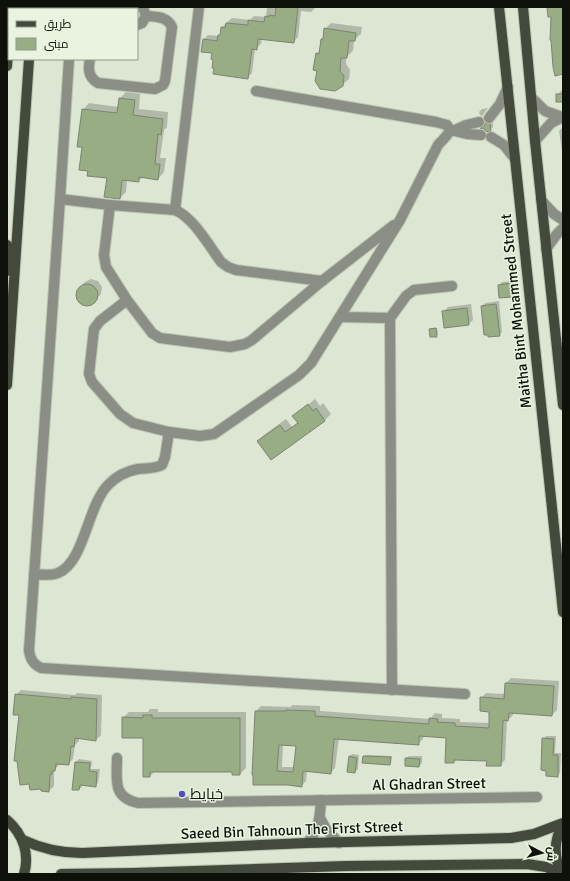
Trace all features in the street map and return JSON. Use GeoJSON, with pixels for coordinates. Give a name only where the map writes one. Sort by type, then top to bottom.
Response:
{"type":"FeatureCollection","features":[{"type":"Feature","properties":{"kind":"main road","name":"Maitha Bint Mohammed Street"},"geometry":{"type":"LineString","coordinates":[[499,7],[563,612]]}},
{"type":"Feature","properties":{"kind":"main road"},"geometry":{"type":"LineString","coordinates":[[523,7],[535,141],[563,405]]}},
{"type":"Feature","properties":{"kind":"main road"},"geometry":{"type":"LineString","coordinates":[[7,66],[8,53]]}},
{"type":"Feature","properties":{"kind":"main road"},"geometry":{"type":"LineString","coordinates":[[7,385],[30,60]]}},
{"type":"Feature","properties":{"kind":"main road"},"geometry":{"type":"LineString","coordinates":[[7,245],[7,271]]}},
{"type":"Feature","properties":{"kind":"main road"},"geometry":{"type":"LineString","coordinates":[[7,307],[11,326]]}},
{"type":"Feature","properties":{"kind":"main road"},"geometry":{"type":"LineString","coordinates":[[7,820],[23,840],[26,860],[24,874]]}},
{"type":"Feature","properties":{"kind":"main road"},"geometry":{"type":"LineString","coordinates":[[562,874],[557,862],[555,848],[558,834],[563,824]]}},
{"type":"Feature","properties":{"kind":"main road","name":"Saeed Bin Tahnoun The First Street"},"geometry":{"type":"LineString","coordinates":[[23,840],[42,848],[72,853],[307,843],[511,838],[534,834],[563,824]]}},
{"type":"Feature","properties":{"kind":"main road"},"geometry":{"type":"LineString","coordinates":[[61,874],[133,874],[347,866],[527,864],[546,867],[562,874]]}},
{"type":"Feature","properties":{"kind":"street"},"geometry":{"type":"LineString","coordinates":[[175,210],[199,7]]}},
{"type":"Feature","properties":{"kind":"street"},"geometry":{"type":"LineString","coordinates":[[90,60],[89,73],[98,83],[155,89],[163,85],[166,81],[172,27],[170,23],[163,18],[145,11],[142,23],[138,25]]}},
{"type":"Feature","properties":{"kind":"street"},"geometry":{"type":"LineString","coordinates":[[69,60],[34,574],[30,655],[33,663],[41,668],[465,694]]}},
{"type":"Feature","properties":{"kind":"street"},"geometry":{"type":"LineString","coordinates":[[490,118],[500,104],[508,87]]}},
{"type":"Feature","properties":{"kind":"street"},"geometry":{"type":"LineString","coordinates":[[256,91],[440,123],[447,125],[451,130],[467,134],[481,135]]}},
{"type":"Feature","properties":{"kind":"street"},"geometry":{"type":"LineString","coordinates":[[532,98],[545,111],[562,117]]}},
{"type":"Feature","properties":{"kind":"street"},"geometry":{"type":"LineString","coordinates":[[535,141],[551,123],[562,117]]}},
{"type":"Feature","properties":{"kind":"street"},"geometry":{"type":"LineString","coordinates":[[127,300],[100,321],[94,329],[89,369],[90,378],[120,414],[128,421],[138,425],[169,432],[205,437],[218,432],[305,370],[311,363],[400,220],[442,139],[451,130],[479,122]]}},
{"type":"Feature","properties":{"kind":"street"},"geometry":{"type":"LineString","coordinates":[[491,137],[504,146],[515,159]]}},
{"type":"Feature","properties":{"kind":"street"},"geometry":{"type":"LineString","coordinates":[[60,199],[110,205],[175,210],[190,220],[221,262],[228,267],[236,270],[322,281]]}},
{"type":"Feature","properties":{"kind":"street"},"geometry":{"type":"LineString","coordinates":[[541,200],[554,214],[563,220]]}},
{"type":"Feature","properties":{"kind":"street"},"geometry":{"type":"LineString","coordinates":[[110,205],[104,255],[105,263],[108,271],[127,300],[152,333],[160,338],[230,347],[245,344],[252,340],[322,281],[400,220]]}},
{"type":"Feature","properties":{"kind":"street"},"geometry":{"type":"LineString","coordinates":[[546,249],[563,228]]}},
{"type":"Feature","properties":{"kind":"street"},"geometry":{"type":"LineString","coordinates":[[392,690],[390,318],[406,296],[414,290],[452,286]]}},
{"type":"Feature","properties":{"kind":"street"},"geometry":{"type":"LineString","coordinates":[[340,317],[390,318]]}},
{"type":"Feature","properties":{"kind":"street"},"geometry":{"type":"LineString","coordinates":[[34,574],[47,575],[58,573],[70,564],[76,555],[91,514],[102,491],[121,475],[137,469],[156,467],[162,464],[165,457],[169,432]]}},
{"type":"Feature","properties":{"kind":"street","name":"Al Ghadran Street"},"geometry":{"type":"LineString","coordinates":[[117,758],[117,785],[119,790],[124,798],[138,803],[537,797]]}},
{"type":"Feature","properties":{"kind":"street"},"geometry":{"type":"LineString","coordinates":[[307,843],[317,829],[320,818],[321,800]]}},
{"type":"Feature","properties":{"kind":"street"},"geometry":{"type":"LineString","coordinates":[[320,818],[326,829],[339,843]]}},
{"type":"Feature","properties":{"kind":"building"},"geometry":{"type":"Polygon","coordinates":[[[276,7],[298,7],[294,43],[258,39],[257,50],[252,49],[248,79],[213,74],[213,60],[211,59],[212,53],[201,52],[203,39],[217,41],[218,35],[220,35],[221,27],[225,28],[226,23],[248,25],[248,20],[264,22],[265,16],[275,16],[276,7]]]}},
{"type":"Feature","properties":{"kind":"building"},"geometry":{"type":"Polygon","coordinates":[[[547,7],[563,7],[563,74],[555,76],[550,40],[551,17],[548,17],[547,7]]]}},
{"type":"Feature","properties":{"kind":"building"},"geometry":{"type":"Polygon","coordinates":[[[324,28],[356,33],[355,41],[349,41],[347,58],[341,58],[340,71],[344,76],[343,86],[335,91],[320,89],[315,81],[317,71],[313,70],[316,53],[319,54],[321,39],[323,39],[324,28]]]}},
{"type":"Feature","properties":{"kind":"building"},"geometry":{"type":"Polygon","coordinates":[[[556,94],[563,94],[563,102],[556,102],[556,94]]]}},
{"type":"Feature","properties":{"kind":"building"},"geometry":{"type":"Polygon","coordinates":[[[119,98],[135,100],[133,115],[163,119],[161,135],[158,134],[155,164],[160,164],[158,180],[139,177],[139,182],[122,180],[120,199],[104,197],[107,178],[87,176],[88,171],[79,170],[82,147],[77,147],[82,109],[117,113],[119,98]]]}},
{"type":"Feature","properties":{"kind":"building"},"geometry":{"type":"Polygon","coordinates":[[[485,123],[490,124],[491,131],[487,132],[480,128],[484,126],[485,123]]]}},
{"type":"Feature","properties":{"kind":"building"},"geometry":{"type":"Polygon","coordinates":[[[512,283],[513,297],[499,298],[498,285],[512,283]]]}},
{"type":"Feature","properties":{"kind":"building"},"geometry":{"type":"Polygon","coordinates":[[[87,284],[95,287],[98,295],[95,303],[87,306],[79,303],[76,295],[79,287],[87,284]]]}},
{"type":"Feature","properties":{"kind":"building"},"geometry":{"type":"Polygon","coordinates":[[[496,304],[500,336],[488,337],[488,335],[484,335],[481,306],[496,304]]]}},
{"type":"Feature","properties":{"kind":"building"},"geometry":{"type":"Polygon","coordinates":[[[467,308],[469,325],[444,328],[442,311],[467,308]]]}},
{"type":"Feature","properties":{"kind":"building"},"geometry":{"type":"Polygon","coordinates":[[[436,328],[437,337],[430,337],[429,329],[436,328]]]}},
{"type":"Feature","properties":{"kind":"building"},"geometry":{"type":"Polygon","coordinates":[[[308,404],[313,411],[316,408],[325,421],[271,460],[257,441],[280,425],[285,432],[298,423],[292,416],[308,404]]]}},
{"type":"Feature","properties":{"kind":"building"},"geometry":{"type":"Polygon","coordinates":[[[505,683],[554,686],[552,716],[509,713],[508,721],[503,720],[501,766],[486,766],[487,761],[454,760],[454,763],[445,763],[446,738],[419,736],[419,745],[334,739],[331,774],[303,771],[302,787],[288,785],[253,785],[252,775],[255,711],[315,711],[315,716],[429,724],[429,718],[438,719],[437,722],[455,723],[455,726],[489,728],[489,712],[480,711],[480,697],[504,699],[505,683]],[[279,745],[277,771],[293,772],[296,746],[279,745]]]}},
{"type":"Feature","properties":{"kind":"building"},"geometry":{"type":"Polygon","coordinates":[[[15,694],[71,699],[71,697],[97,699],[96,741],[75,738],[74,747],[71,746],[69,765],[56,764],[55,771],[52,771],[52,774],[50,774],[49,792],[41,791],[41,789],[30,790],[29,784],[20,785],[17,761],[14,761],[19,715],[13,715],[15,694]]]}},
{"type":"Feature","properties":{"kind":"building"},"geometry":{"type":"Polygon","coordinates":[[[143,715],[152,715],[152,718],[240,718],[240,775],[232,775],[232,772],[150,772],[150,777],[143,777],[143,738],[122,738],[122,717],[143,718],[143,715]]]}},
{"type":"Feature","properties":{"kind":"building"},"geometry":{"type":"Polygon","coordinates":[[[542,738],[554,739],[553,755],[558,755],[558,777],[546,776],[546,771],[541,770],[542,738]]]}},
{"type":"Feature","properties":{"kind":"building"},"geometry":{"type":"Polygon","coordinates":[[[349,756],[357,758],[355,773],[347,772],[349,756]]]}},
{"type":"Feature","properties":{"kind":"building"},"geometry":{"type":"Polygon","coordinates":[[[363,756],[391,757],[390,765],[362,763],[363,756]]]}},
{"type":"Feature","properties":{"kind":"building"},"geometry":{"type":"Polygon","coordinates":[[[405,758],[420,759],[419,767],[405,766],[405,758]]]}},
{"type":"Feature","properties":{"kind":"building"},"geometry":{"type":"Polygon","coordinates":[[[75,762],[90,763],[89,771],[97,772],[96,787],[80,785],[79,790],[72,790],[75,762]]]}},
{"type":"Feature","properties":{"kind":"place","name":"خيايط"},"geometry":{"type":"Point","coordinates":[182,794]}}]}
